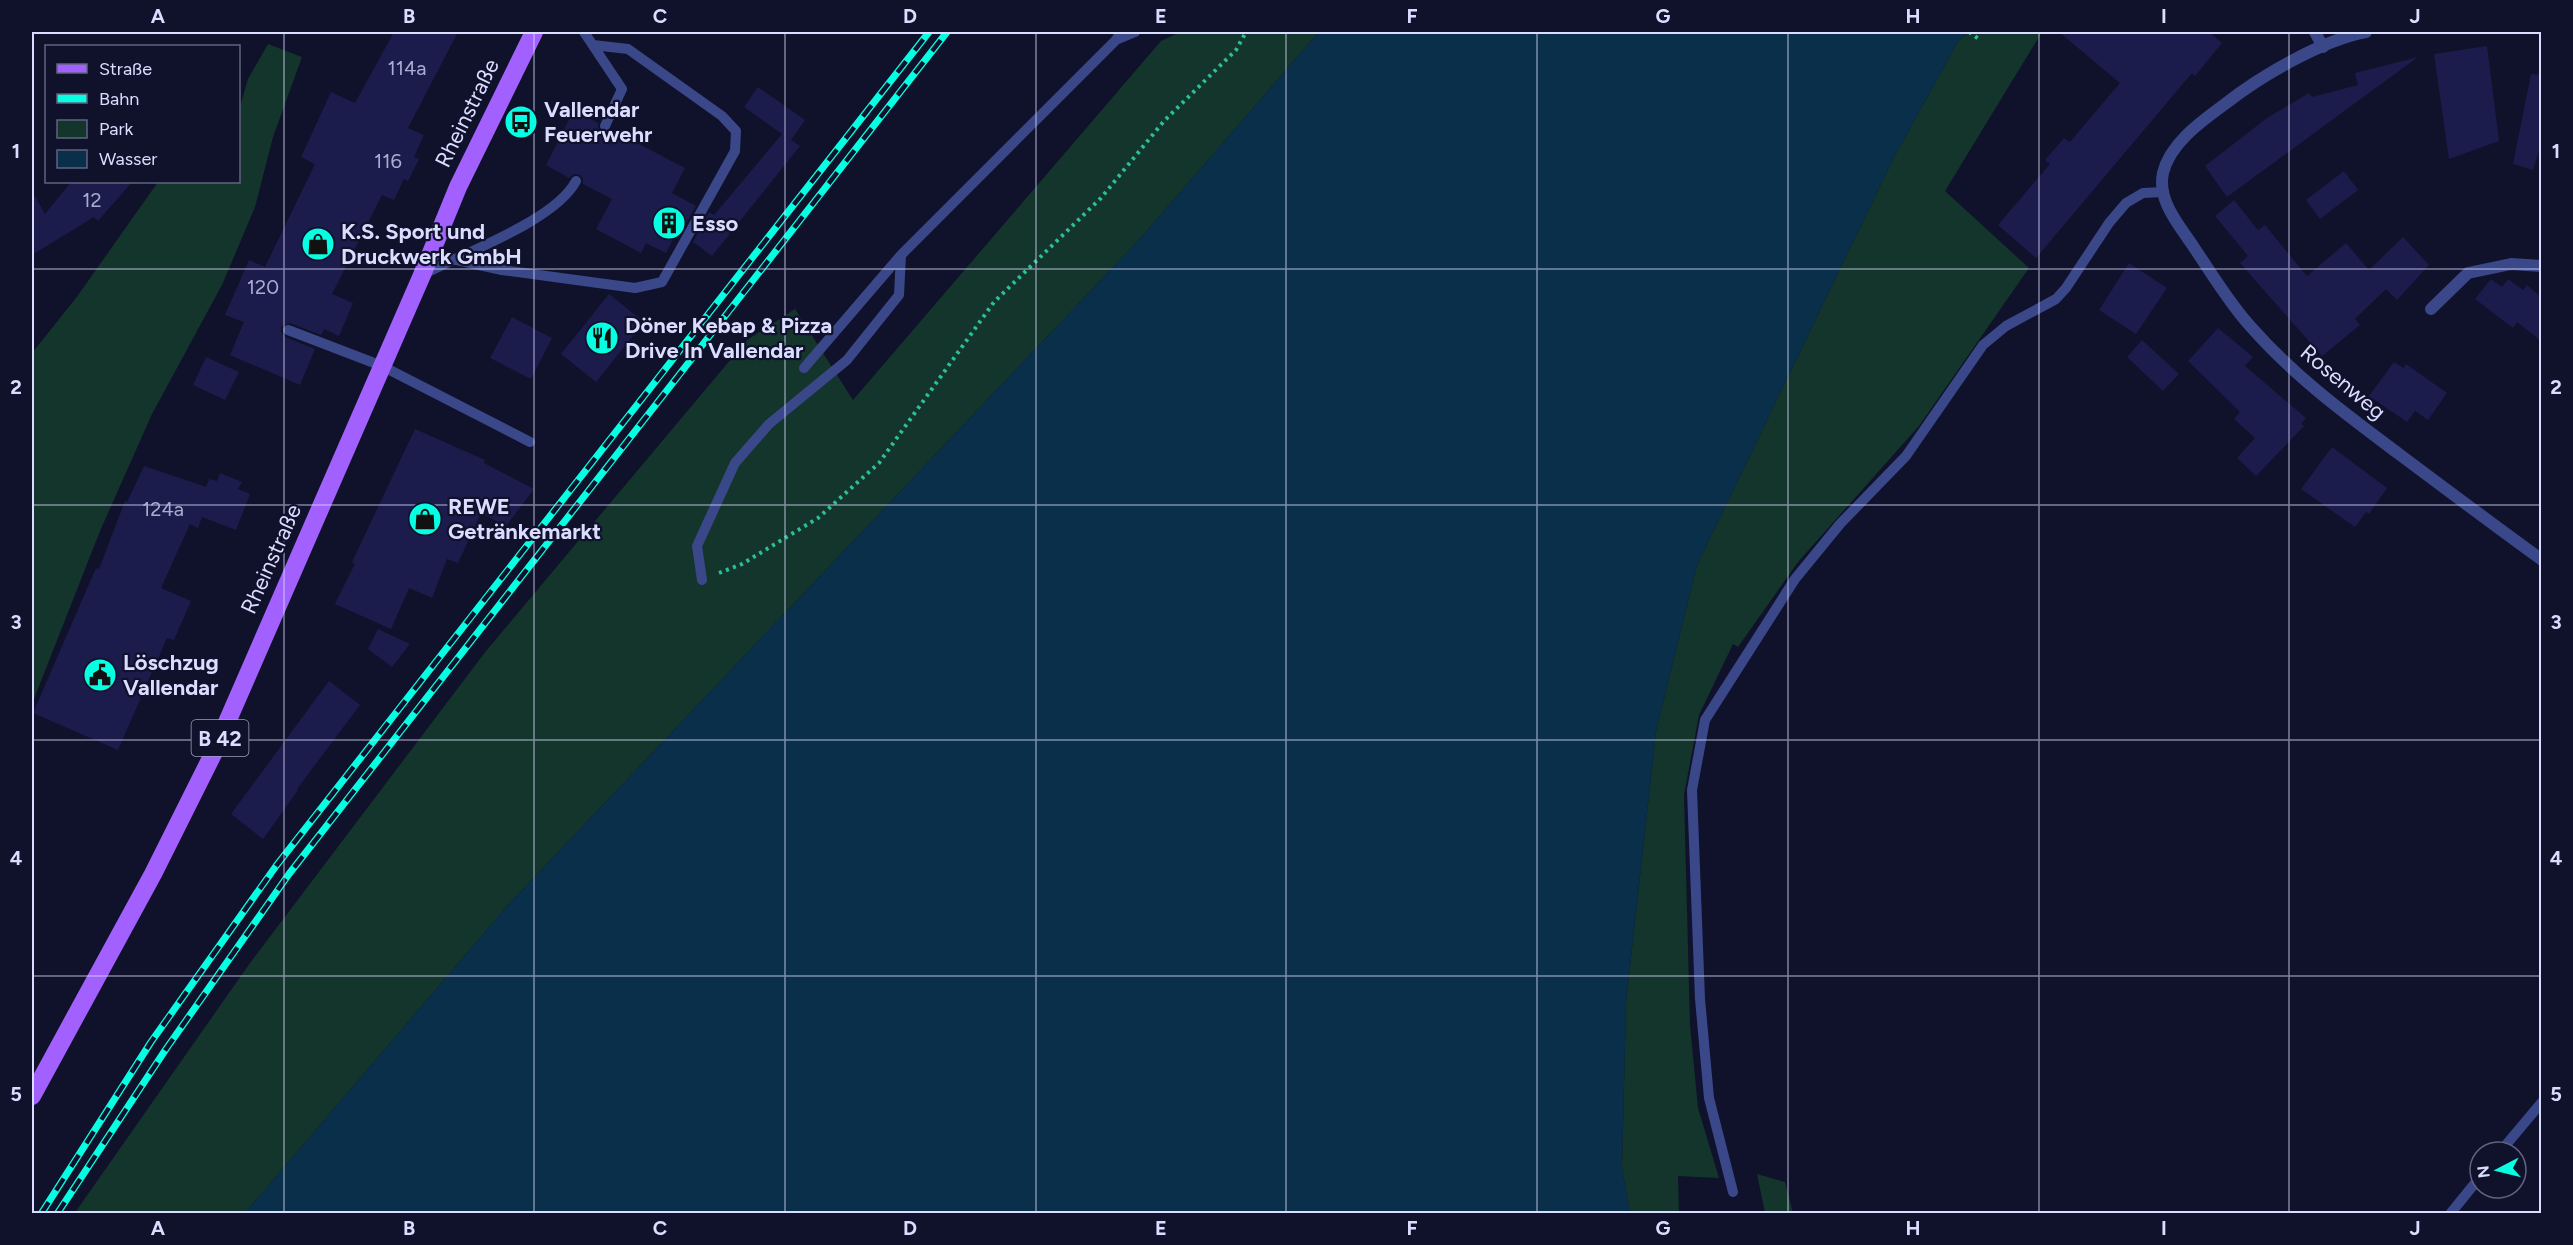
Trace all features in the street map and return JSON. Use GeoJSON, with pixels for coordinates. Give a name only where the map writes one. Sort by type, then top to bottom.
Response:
{"type":"FeatureCollection","features":[{"type":"Feature","properties":{"kind":"main road","name":"Rheinstraße"},"geometry":{"type":"LineString","coordinates":[[32,1096],[153,873],[214,752],[422,275],[458,187],[534,32]]}},
{"type":"Feature","properties":{"kind":"street"},"geometry":{"type":"LineString","coordinates":[[2315,32],[2323,47]]}},
{"type":"Feature","properties":{"kind":"street"},"geometry":{"type":"LineString","coordinates":[[2163,192],[2162,174],[2169,156],[2198,125],[2235,96],[2275,70],[2323,47],[2366,32]]}},
{"type":"Feature","properties":{"kind":"street","name":"Rosenweg"},"geometry":{"type":"LineString","coordinates":[[2163,192],[2171,213],[2222,289],[2251,327],[2287,363],[2342,412],[2541,560]]}},
{"type":"Feature","properties":{"kind":"street"},"geometry":{"type":"LineString","coordinates":[[2431,309],[2468,273],[2511,264],[2541,266]]}},
{"type":"Feature","properties":{"kind":"lane"},"geometry":{"type":"LineString","coordinates":[[584,32],[622,89],[605,126]]}},
{"type":"Feature","properties":{"kind":"lane"},"geometry":{"type":"LineString","coordinates":[[804,368],[901,255],[1119,36],[1135,32]]}},
{"type":"Feature","properties":{"kind":"lane"},"geometry":{"type":"LineString","coordinates":[[452,259],[502,270],[635,288],[662,282],[735,150],[736,131],[722,116],[628,49],[593,45]]}},
{"type":"Feature","properties":{"kind":"lane"},"geometry":{"type":"LineString","coordinates":[[422,275],[523,227],[570,192],[576,181]]}},
{"type":"Feature","properties":{"kind":"lane"},"geometry":{"type":"LineString","coordinates":[[1733,1192],[1709,1098],[1700,999],[1692,790],[1705,720],[1795,579],[1840,524],[1906,456],[1983,345],[2006,326],[2056,298],[2066,288],[2109,222],[2127,204],[2143,193],[2163,192]]}},
{"type":"Feature","properties":{"kind":"lane"},"geometry":{"type":"LineString","coordinates":[[702,580],[697,546],[735,463],[769,424],[847,360],[899,295],[901,255]]}},
{"type":"Feature","properties":{"kind":"lane"},"geometry":{"type":"LineString","coordinates":[[288,330],[382,366],[530,442]]}},
{"type":"Feature","properties":{"kind":"lane"},"geometry":{"type":"LineString","coordinates":[[2510,1140],[2541,1102]]}},
{"type":"Feature","properties":{"kind":"lane"},"geometry":{"type":"LineString","coordinates":[[2450,1214],[2468,1192]]}},
{"type":"Feature","properties":{"kind":"path"},"geometry":{"type":"LineString","coordinates":[[702,580],[742,564],[818,518],[879,463],[994,302],[1101,198],[1164,121],[1236,50],[1246,32]]}},
{"type":"Feature","properties":{"kind":"path"},"geometry":{"type":"LineString","coordinates":[[1969,32],[1978,39]]}},
{"type":"Feature","properties":{"kind":"green space"},"geometry":{"type":"Polygon","coordinates":[[[1180,32],[1319,32],[1138,241],[508,905],[245,1213],[74,1214],[250,963],[486,651],[747,340],[795,309],[853,400],[1161,41],[1180,32]]]}},
{"type":"Feature","properties":{"kind":"green space"},"geometry":{"type":"Polygon","coordinates":[[[1969,32],[2042,32],[1945,191],[2029,268],[1919,426],[1798,562],[1738,647],[1733,644],[1699,715],[1684,795],[1690,1025],[1698,1108],[1719,1178],[1678,1176],[1679,1213],[1630,1214],[1622,1168],[1626,1002],[1656,731],[1697,565],[1894,157],[1958,41],[1969,32]]]}},
{"type":"Feature","properties":{"kind":"green space"},"geometry":{"type":"Polygon","coordinates":[[[268,44],[302,57],[273,137],[255,207],[222,285],[152,414],[100,531],[32,704],[32,353],[76,298],[157,183],[240,183],[240,107],[248,79],[268,44]]]}},
{"type":"Feature","properties":{"kind":"green space"},"geometry":{"type":"Polygon","coordinates":[[[1757,1174],[1785,1182],[1793,1213],[1765,1213],[1757,1174]]]}},
{"type":"Feature","properties":{"kind":"water"},"geometry":{"type":"Polygon","coordinates":[[[1319,32],[1969,32],[1958,41],[1894,157],[1697,565],[1656,731],[1626,1002],[1622,1168],[1630,1213],[245,1213],[508,905],[1138,241],[1319,32]]]}},
{"type":"Feature","properties":{"kind":"building"},"geometry":{"type":"Polygon","coordinates":[[[394,32],[458,32],[408,128],[424,135],[414,157],[419,159],[408,181],[404,179],[394,200],[382,195],[332,294],[353,303],[339,336],[324,329],[321,335],[290,323],[281,327],[281,332],[285,337],[315,349],[300,385],[230,355],[244,322],[225,315],[249,260],[265,267],[315,164],[301,157],[331,92],[355,103],[394,32]]]}},
{"type":"Feature","properties":{"kind":"building"},"geometry":{"type":"Polygon","coordinates":[[[2059,32],[2209,32],[2222,43],[2195,76],[2192,73],[2036,258],[1998,225],[2050,164],[2045,160],[2064,138],[2070,142],[2120,83],[2059,32]]]}},
{"type":"Feature","properties":{"kind":"building"},"geometry":{"type":"Polygon","coordinates":[[[2487,46],[2499,141],[2449,159],[2434,54],[2487,46]]]}},
{"type":"Feature","properties":{"kind":"building"},"geometry":{"type":"Polygon","coordinates":[[[2418,57],[2227,197],[2205,166],[2267,118],[2309,93],[2312,97],[2358,85],[2355,73],[2418,57]]]}},
{"type":"Feature","properties":{"kind":"building"},"geometry":{"type":"Polygon","coordinates":[[[2531,74],[2541,75],[2541,145],[2533,170],[2513,164],[2531,74]]]}},
{"type":"Feature","properties":{"kind":"building"},"geometry":{"type":"Polygon","coordinates":[[[758,87],[805,120],[791,140],[800,146],[712,256],[693,242],[709,212],[714,215],[782,134],[744,107],[758,87]]]}},
{"type":"Feature","properties":{"kind":"building"},"geometry":{"type":"Polygon","coordinates":[[[574,110],[598,123],[601,132],[606,133],[612,130],[685,168],[672,193],[696,206],[681,232],[678,229],[666,253],[646,243],[641,253],[596,229],[612,199],[583,184],[580,175],[574,174],[569,178],[546,165],[574,110]]]}},
{"type":"Feature","properties":{"kind":"building"},"geometry":{"type":"Polygon","coordinates":[[[2344,171],[2358,190],[2320,219],[2306,200],[2344,171]]]}},
{"type":"Feature","properties":{"kind":"building"},"geometry":{"type":"Polygon","coordinates":[[[70,183],[131,183],[98,221],[94,217],[32,255],[32,191],[45,214],[70,183]]]}},
{"type":"Feature","properties":{"kind":"building"},"geometry":{"type":"Polygon","coordinates":[[[2234,200],[2258,230],[2265,225],[2307,276],[2346,243],[2369,270],[2403,237],[2429,265],[2397,300],[2386,289],[2355,319],[2360,325],[2322,356],[2240,263],[2248,256],[2215,216],[2234,200]]]}},
{"type":"Feature","properties":{"kind":"building"},"geometry":{"type":"Polygon","coordinates":[[[2129,263],[2167,288],[2136,334],[2099,310],[2129,263]]]}},
{"type":"Feature","properties":{"kind":"building"},"geometry":{"type":"Polygon","coordinates":[[[2491,279],[2502,287],[2508,279],[2523,290],[2527,285],[2541,297],[2541,341],[2517,322],[2513,328],[2475,299],[2491,279]]]}},
{"type":"Feature","properties":{"kind":"building","name":"Döner Kebap & Pizza Drive In Vallendar"},"geometry":{"type":"Polygon","coordinates":[[[609,294],[644,322],[596,382],[561,354],[609,294]]]}},
{"type":"Feature","properties":{"kind":"building"},"geometry":{"type":"Polygon","coordinates":[[[512,317],[552,338],[531,379],[490,358],[512,317]]]}},
{"type":"Feature","properties":{"kind":"building"},"geometry":{"type":"Polygon","coordinates":[[[2218,328],[2253,357],[2245,366],[2306,418],[2301,424],[2304,426],[2256,476],[2237,458],[2255,438],[2234,419],[2240,412],[2188,361],[2218,328]]]}},
{"type":"Feature","properties":{"kind":"building"},"geometry":{"type":"Polygon","coordinates":[[[2142,340],[2179,374],[2163,391],[2127,357],[2142,340]]]}},
{"type":"Feature","properties":{"kind":"building"},"geometry":{"type":"Polygon","coordinates":[[[206,357],[239,372],[225,400],[193,385],[206,357]]]}},
{"type":"Feature","properties":{"kind":"building"},"geometry":{"type":"Polygon","coordinates":[[[2394,362],[2404,368],[2406,364],[2447,393],[2428,420],[2415,411],[2407,422],[2369,396],[2394,362]]]}},
{"type":"Feature","properties":{"kind":"building","name":"REWE Getränkemarkt"},"geometry":{"type":"Polygon","coordinates":[[[415,429],[485,460],[484,463],[534,489],[506,526],[481,513],[458,563],[447,559],[432,598],[409,588],[391,629],[335,604],[355,564],[352,562],[415,429]]]}},
{"type":"Feature","properties":{"kind":"building"},"geometry":{"type":"Polygon","coordinates":[[[2332,447],[2387,488],[2369,514],[2366,512],[2355,527],[2301,489],[2332,447]]]}},
{"type":"Feature","properties":{"kind":"building"},"geometry":{"type":"Polygon","coordinates":[[[144,466],[206,487],[209,479],[217,481],[220,473],[242,482],[238,489],[250,494],[236,530],[202,517],[198,528],[190,524],[161,588],[191,601],[174,640],[167,638],[118,750],[33,713],[96,568],[99,569],[125,501],[127,502],[144,466]]]}},
{"type":"Feature","properties":{"kind":"building"},"geometry":{"type":"Polygon","coordinates":[[[378,629],[410,644],[392,667],[368,649],[378,629]]]}},
{"type":"Feature","properties":{"kind":"building"},"geometry":{"type":"Polygon","coordinates":[[[329,681],[360,705],[263,839],[231,814],[329,681]]]}},
{"type":"Feature","properties":{"kind":"railway"},"geometry":{"type":"LineString","coordinates":[[41,1214],[151,1042],[276,866],[929,32]]}},
{"type":"Feature","properties":{"kind":"railway"},"geometry":{"type":"LineString","coordinates":[[57,1214],[166,1049],[289,874],[947,32]]}},
{"type":"Feature","properties":{"kind":"place","name":"Vallendar Feuerwehr"},"geometry":{"type":"Point","coordinates":[521,122]}},
{"type":"Feature","properties":{"kind":"place","name":"Esso"},"geometry":{"type":"Point","coordinates":[669,223]}},
{"type":"Feature","properties":{"kind":"place","name":"K.S. Sport und Druckwerk GmbH"},"geometry":{"type":"Point","coordinates":[318,244]}},
{"type":"Feature","properties":{"kind":"place","name":"Döner Kebap & Pizza Drive In Vallendar"},"geometry":{"type":"Point","coordinates":[602,338]}},
{"type":"Feature","properties":{"kind":"place","name":"REWE Getränkemarkt"},"geometry":{"type":"Point","coordinates":[425,519]}},
{"type":"Feature","properties":{"kind":"place","name":"Löschzug Vallendar"},"geometry":{"type":"Point","coordinates":[100,675]}}]}
